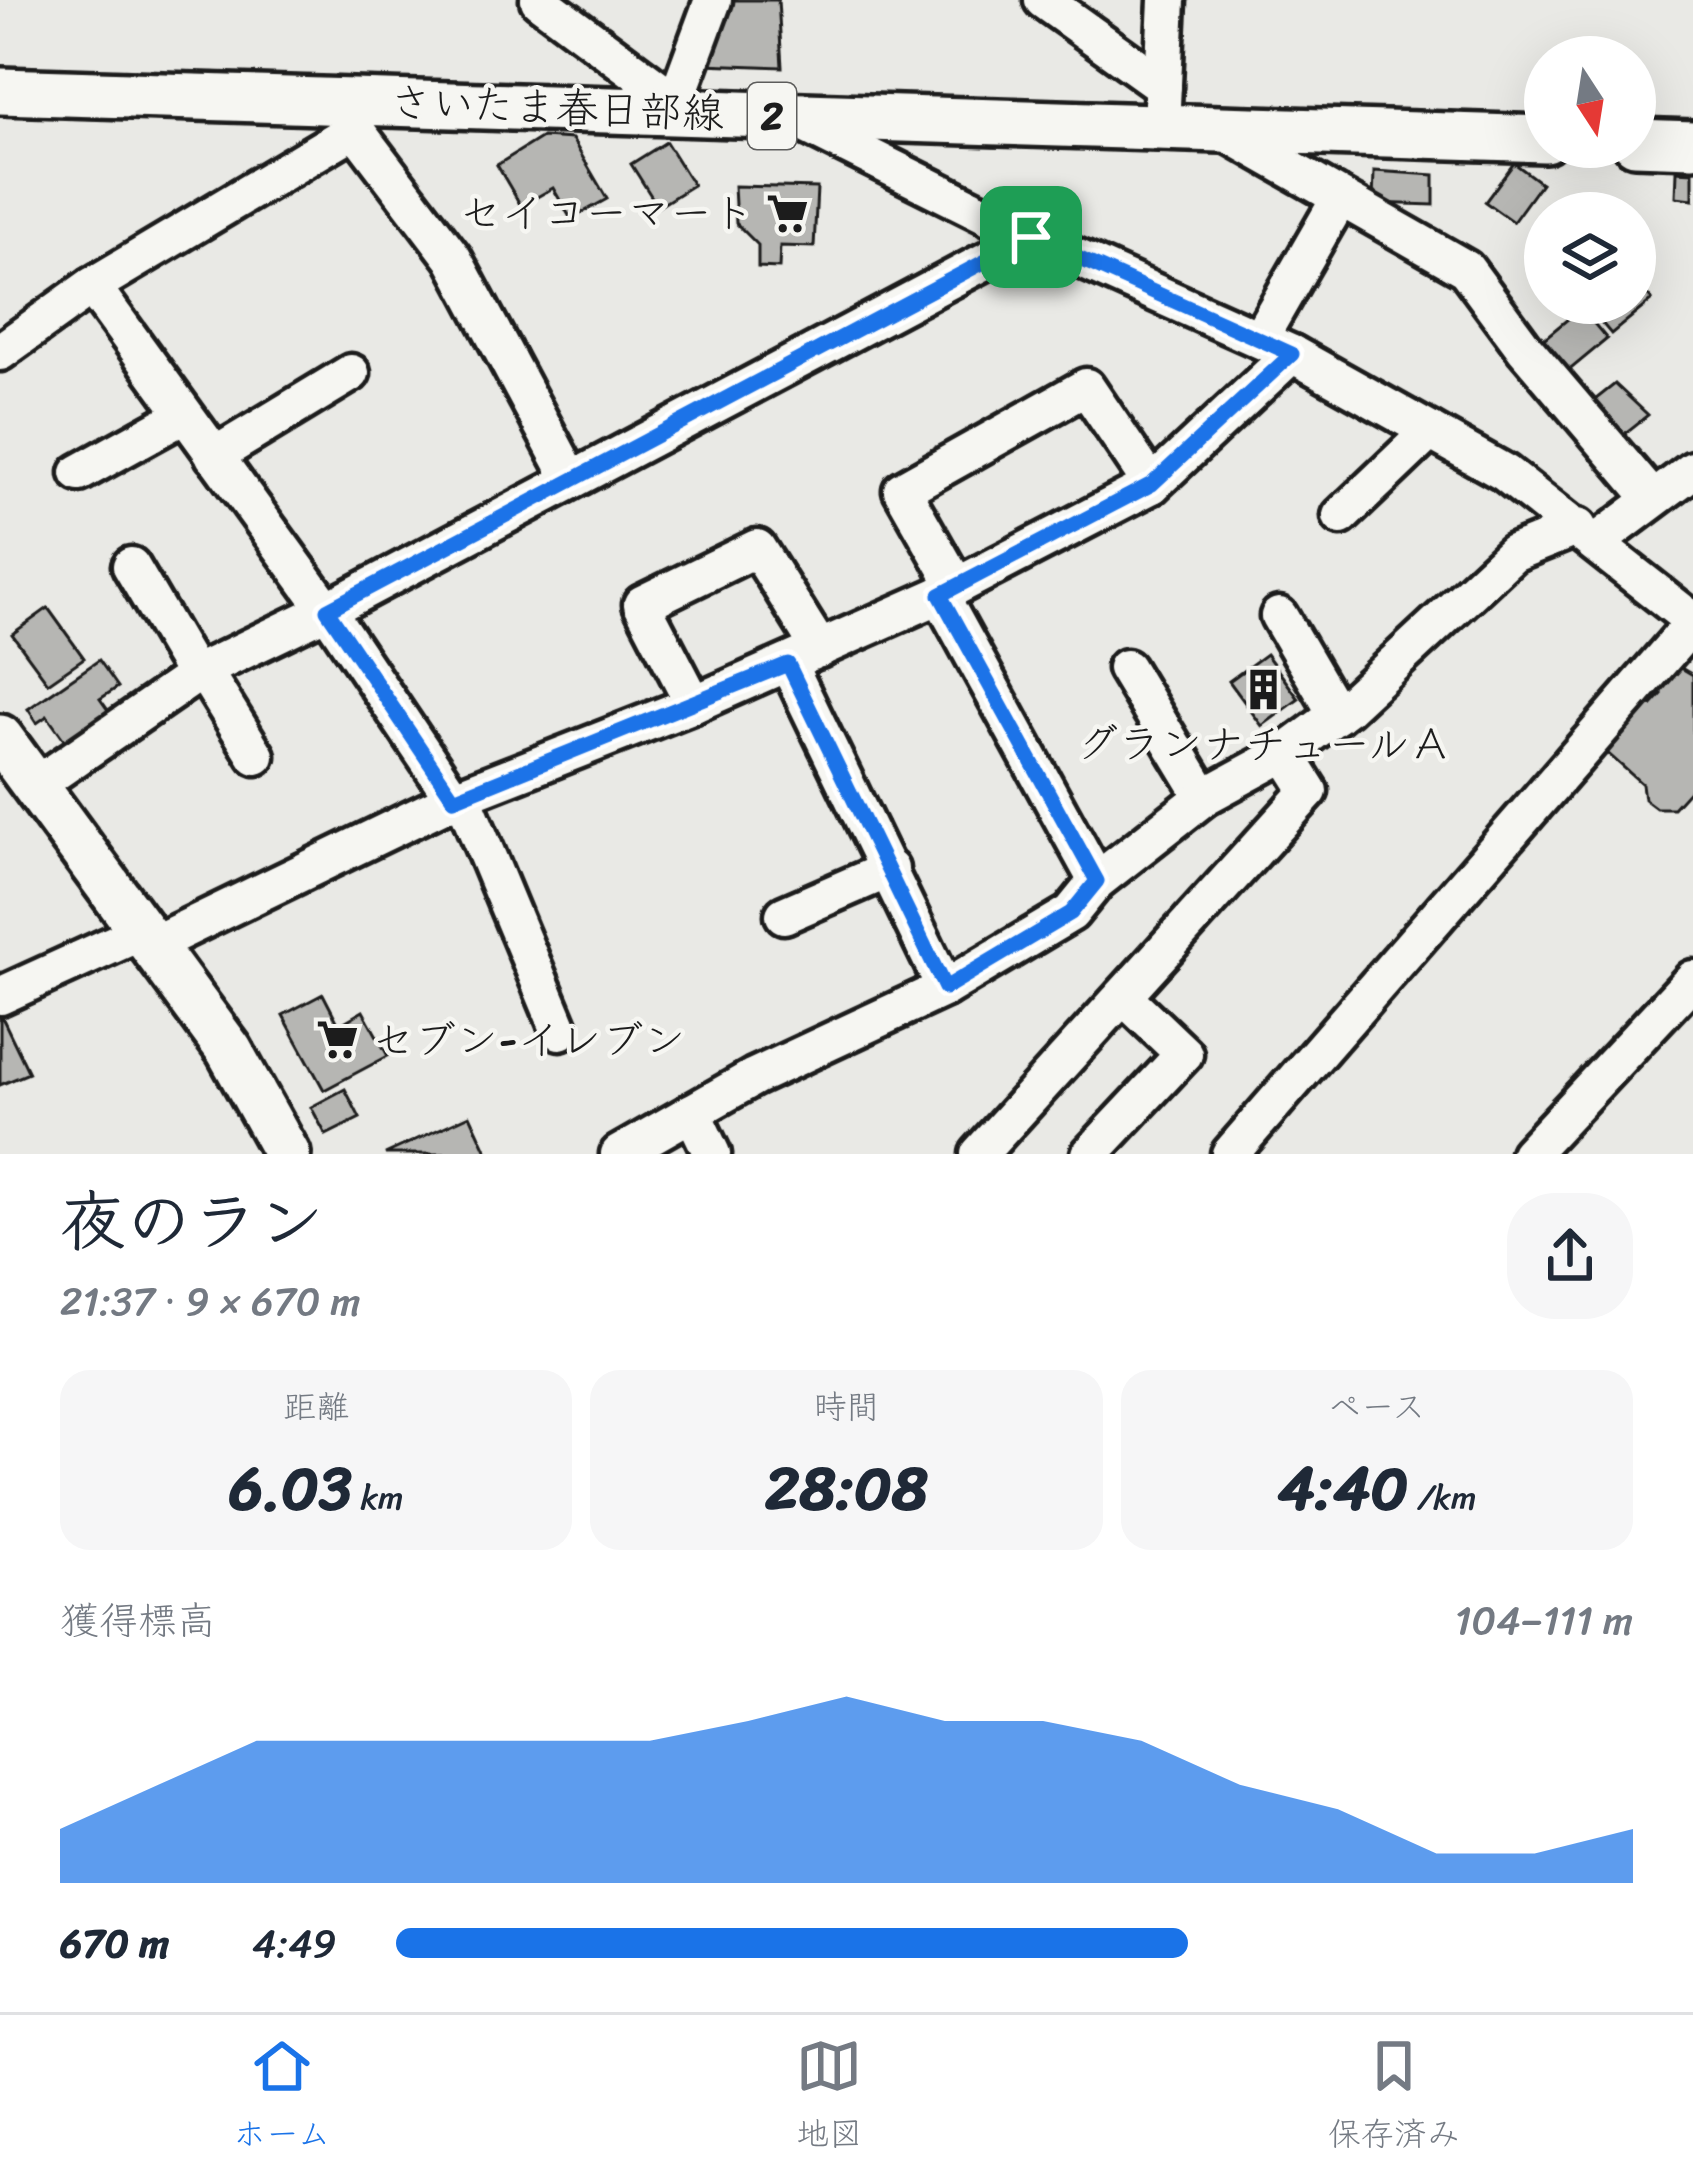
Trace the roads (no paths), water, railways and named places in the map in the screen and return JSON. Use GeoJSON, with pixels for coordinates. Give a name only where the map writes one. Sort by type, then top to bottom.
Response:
{"type":"FeatureCollection","features":[{"type":"Feature","properties":{"kind":"main road","name":"さいたま春日部線"},"geometry":{"type":"LineString","coordinates":[[0,91],[356,115],[684,106],[789,116],[1162,106],[1218,128],[1524,138]]}},
{"type":"Feature","properties":{"kind":"main road"},"geometry":{"type":"LineString","coordinates":[[1656,142],[1693,143]]}},
{"type":"Feature","properties":{"kind":"main road"},"geometry":{"type":"LineString","coordinates":[[0,738],[229,1050],[287,1154]]}},
{"type":"Feature","properties":{"kind":"street"},"geometry":{"type":"LineString","coordinates":[[542,1],[684,106],[712,0]]}},
{"type":"Feature","properties":{"kind":"street"},"geometry":{"type":"LineString","coordinates":[[1043,0],[1162,106]]}},
{"type":"Feature","properties":{"kind":"street"},"geometry":{"type":"LineString","coordinates":[[1162,106],[1166,0]]}},
{"type":"Feature","properties":{"kind":"street"},"geometry":{"type":"LineString","coordinates":[[0,352],[92,286],[356,115],[453,258],[570,477]]}},
{"type":"Feature","properties":{"kind":"street"},"geometry":{"type":"LineString","coordinates":[[789,116],[1031,237],[1275,347],[1505,472],[1693,622],[1230,1154]]}},
{"type":"Feature","properties":{"kind":"street"},"geometry":{"type":"LineString","coordinates":[[1218,128],[1466,269],[1525,349],[1652,498]]}},
{"type":"Feature","properties":{"kind":"street"},"geometry":{"type":"LineString","coordinates":[[0,995],[150,937],[458,797],[804,657],[948,590],[1152,484],[1275,347],[1340,198]]}},
{"type":"Feature","properties":{"kind":"street"},"geometry":{"type":"LineString","coordinates":[[35,786],[199,672],[327,610],[570,477],[1031,237]]}},
{"type":"Feature","properties":{"kind":"street"},"geometry":{"type":"LineString","coordinates":[[92,286],[458,797],[560,1031]]}},
{"type":"Feature","properties":{"kind":"street"},"geometry":{"type":"LineString","coordinates":[[214,456],[351,373]]}},
{"type":"Feature","properties":{"kind":"street"},"geometry":{"type":"LineString","coordinates":[[1097,881],[902,490],[1086,387],[1152,484]]}},
{"type":"Feature","properties":{"kind":"street"},"geometry":{"type":"LineString","coordinates":[[79,473],[184,415]]}},
{"type":"Feature","properties":{"kind":"street"},"geometry":{"type":"LineString","coordinates":[[1341,516],[1430,431]]}},
{"type":"Feature","properties":{"kind":"street"},"geometry":{"type":"LineString","coordinates":[[620,1154],[692,1112],[945,988],[1071,913],[1097,881],[1204,797],[1285,753],[1337,715],[1513,553],[1588,534],[1693,470]]}},
{"type":"Feature","properties":{"kind":"street"},"geometry":{"type":"LineString","coordinates":[[694,704],[642,604],[757,548],[890,869],[945,988]]}},
{"type":"Feature","properties":{"kind":"street"},"geometry":{"type":"LineString","coordinates":[[131,566],[256,756]]}},
{"type":"Feature","properties":{"kind":"street"},"geometry":{"type":"LineString","coordinates":[[1279,616],[1337,715]]}},
{"type":"Feature","properties":{"kind":"street"},"geometry":{"type":"LineString","coordinates":[[1126,668],[1204,797]]}},
{"type":"Feature","properties":{"kind":"street"},"geometry":{"type":"LineString","coordinates":[[979,1154],[1309,790],[1285,753]]}},
{"type":"Feature","properties":{"kind":"street"},"geometry":{"type":"LineString","coordinates":[[784,915],[890,869]]}},
{"type":"Feature","properties":{"kind":"street"},"geometry":{"type":"LineString","coordinates":[[1529,1154],[1693,979]]}},
{"type":"Feature","properties":{"kind":"street"},"geometry":{"type":"LineString","coordinates":[[1090,1154],[1184,1054],[1123,996]]}},
{"type":"Feature","properties":{"kind":"street"},"geometry":{"type":"LineString","coordinates":[[692,1112],[712,1154]]}},
{"type":"Feature","properties":{"kind":"place","name":"セイコーマート"},"geometry":{"type":"Point","coordinates":[788,213]}},
{"type":"Feature","properties":{"kind":"place","name":"グランナチュールＡ"},"geometry":{"type":"Point","coordinates":[1264,690]}},
{"type":"Feature","properties":{"kind":"place","name":"セブン-イレブン"},"geometry":{"type":"Point","coordinates":[338,1040]}}]}
